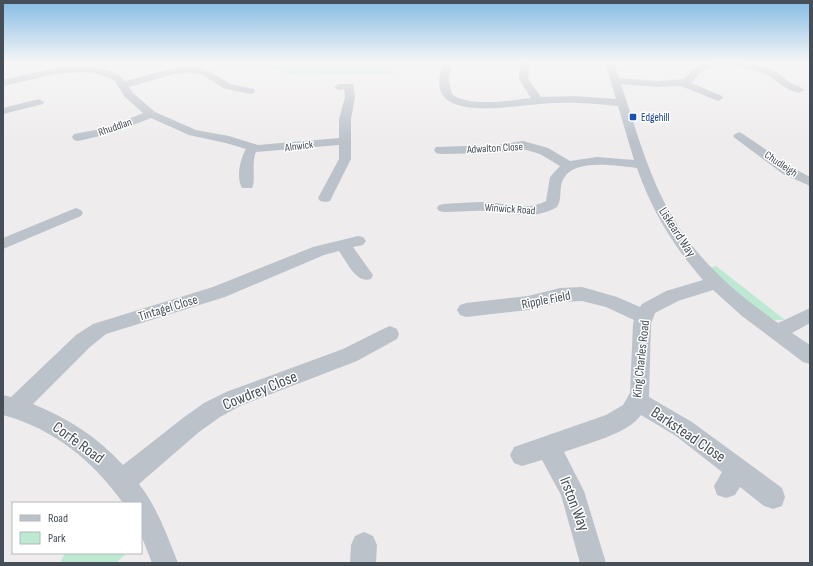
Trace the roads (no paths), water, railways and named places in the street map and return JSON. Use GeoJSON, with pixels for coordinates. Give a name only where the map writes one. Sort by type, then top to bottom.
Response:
{"type":"FeatureCollection","features":[{"type":"Feature","properties":{"kind":"street","name":"Alnwick"},"geometry":{"type":"LineString","coordinates":[[125,88],[134,101],[151,114],[193,133],[229,140],[252,149],[268,149],[346,141]]}},
{"type":"Feature","properties":{"kind":"street"},"geometry":{"type":"LineString","coordinates":[[244,88],[248,89]]}},
{"type":"Feature","properties":{"kind":"street"},"geometry":{"type":"LineString","coordinates":[[332,194],[345,159],[345,119],[350,97],[349,88]]}},
{"type":"Feature","properties":{"kind":"street"},"geometry":{"type":"LineString","coordinates":[[446,88],[447,92],[453,99],[464,103],[513,104],[538,100],[580,100],[622,103]]}},
{"type":"Feature","properties":{"kind":"street"},"geometry":{"type":"LineString","coordinates":[[530,88],[538,100]]}},
{"type":"Feature","properties":{"kind":"street","name":"Liskeard Way"},"geometry":{"type":"LineString","coordinates":[[618,88],[656,199],[669,225],[696,261],[717,283],[747,310],[810,356]]}},
{"type":"Feature","properties":{"kind":"street"},"geometry":{"type":"LineString","coordinates":[[695,88],[718,98]]}},
{"type":"Feature","properties":{"kind":"street"},"geometry":{"type":"LineString","coordinates":[[787,88],[799,90]]}},
{"type":"Feature","properties":{"kind":"street"},"geometry":{"type":"LineString","coordinates":[[3,111],[39,102]]}},
{"type":"Feature","properties":{"kind":"street","name":"Rhuddlan"},"geometry":{"type":"LineString","coordinates":[[78,137],[109,131],[151,114]]}},
{"type":"Feature","properties":{"kind":"street","name":"Chudleigh"},"geometry":{"type":"LineString","coordinates":[[739,136],[757,144],[788,171],[810,182]]}},
{"type":"Feature","properties":{"kind":"street","name":"Adwalton Close"},"geometry":{"type":"LineString","coordinates":[[440,150],[496,149],[523,145],[544,151],[569,166]]}},
{"type":"Feature","properties":{"kind":"street"},"geometry":{"type":"LineString","coordinates":[[247,185],[245,172],[246,162],[252,149]]}},
{"type":"Feature","properties":{"kind":"street"},"geometry":{"type":"LineString","coordinates":[[569,166],[593,162],[644,165]]}},
{"type":"Feature","properties":{"kind":"street","name":"Winwick Road"},"geometry":{"type":"LineString","coordinates":[[444,208],[467,212],[491,207],[529,212],[542,210],[554,201],[556,179],[561,172],[569,166]]}},
{"type":"Feature","properties":{"kind":"street"},"geometry":{"type":"LineString","coordinates":[[3,244],[76,213]]}},
{"type":"Feature","properties":{"kind":"street","name":"Tintagel Close"},"geometry":{"type":"LineString","coordinates":[[9,406],[82,341],[100,329],[219,292],[319,251],[351,243],[365,275]]}},
{"type":"Feature","properties":{"kind":"street","name":"King Charles Road"},"geometry":{"type":"LineString","coordinates":[[522,455],[548,447],[620,420],[631,411],[638,402],[641,380],[642,329],[644,317],[648,310],[672,296],[698,287],[717,283]]}},
{"type":"Feature","properties":{"kind":"street","name":"Ripple Field"},"geometry":{"type":"LineString","coordinates":[[466,310],[490,301],[528,303],[560,294],[582,294],[612,302],[644,317]]}},
{"type":"Feature","properties":{"kind":"street"},"geometry":{"type":"LineString","coordinates":[[777,332],[810,315]]}},
{"type":"Feature","properties":{"kind":"street","name":"Cowdrey Close"},"geometry":{"type":"LineString","coordinates":[[123,481],[191,425],[212,410],[233,398],[350,355],[390,334]]}},
{"type":"Feature","properties":{"kind":"street","name":"Barkstead Close"},"geometry":{"type":"LineString","coordinates":[[638,402],[684,429],[732,478],[773,497]]}},
{"type":"Feature","properties":{"kind":"street","name":"Corfe Road"},"geometry":{"type":"LineString","coordinates":[[9,406],[54,423],[67,432],[101,458],[123,481],[137,502]]}},
{"type":"Feature","properties":{"kind":"street","name":"Irston Way"},"geometry":{"type":"LineString","coordinates":[[548,447],[572,491],[593,563]]}},
{"type":"Feature","properties":{"kind":"street"},"geometry":{"type":"LineString","coordinates":[[142,512],[159,560]]}},
{"type":"Feature","properties":{"kind":"place","name":"Edgehill"},"geometry":{"type":"Point","coordinates":[633,117]}}]}
